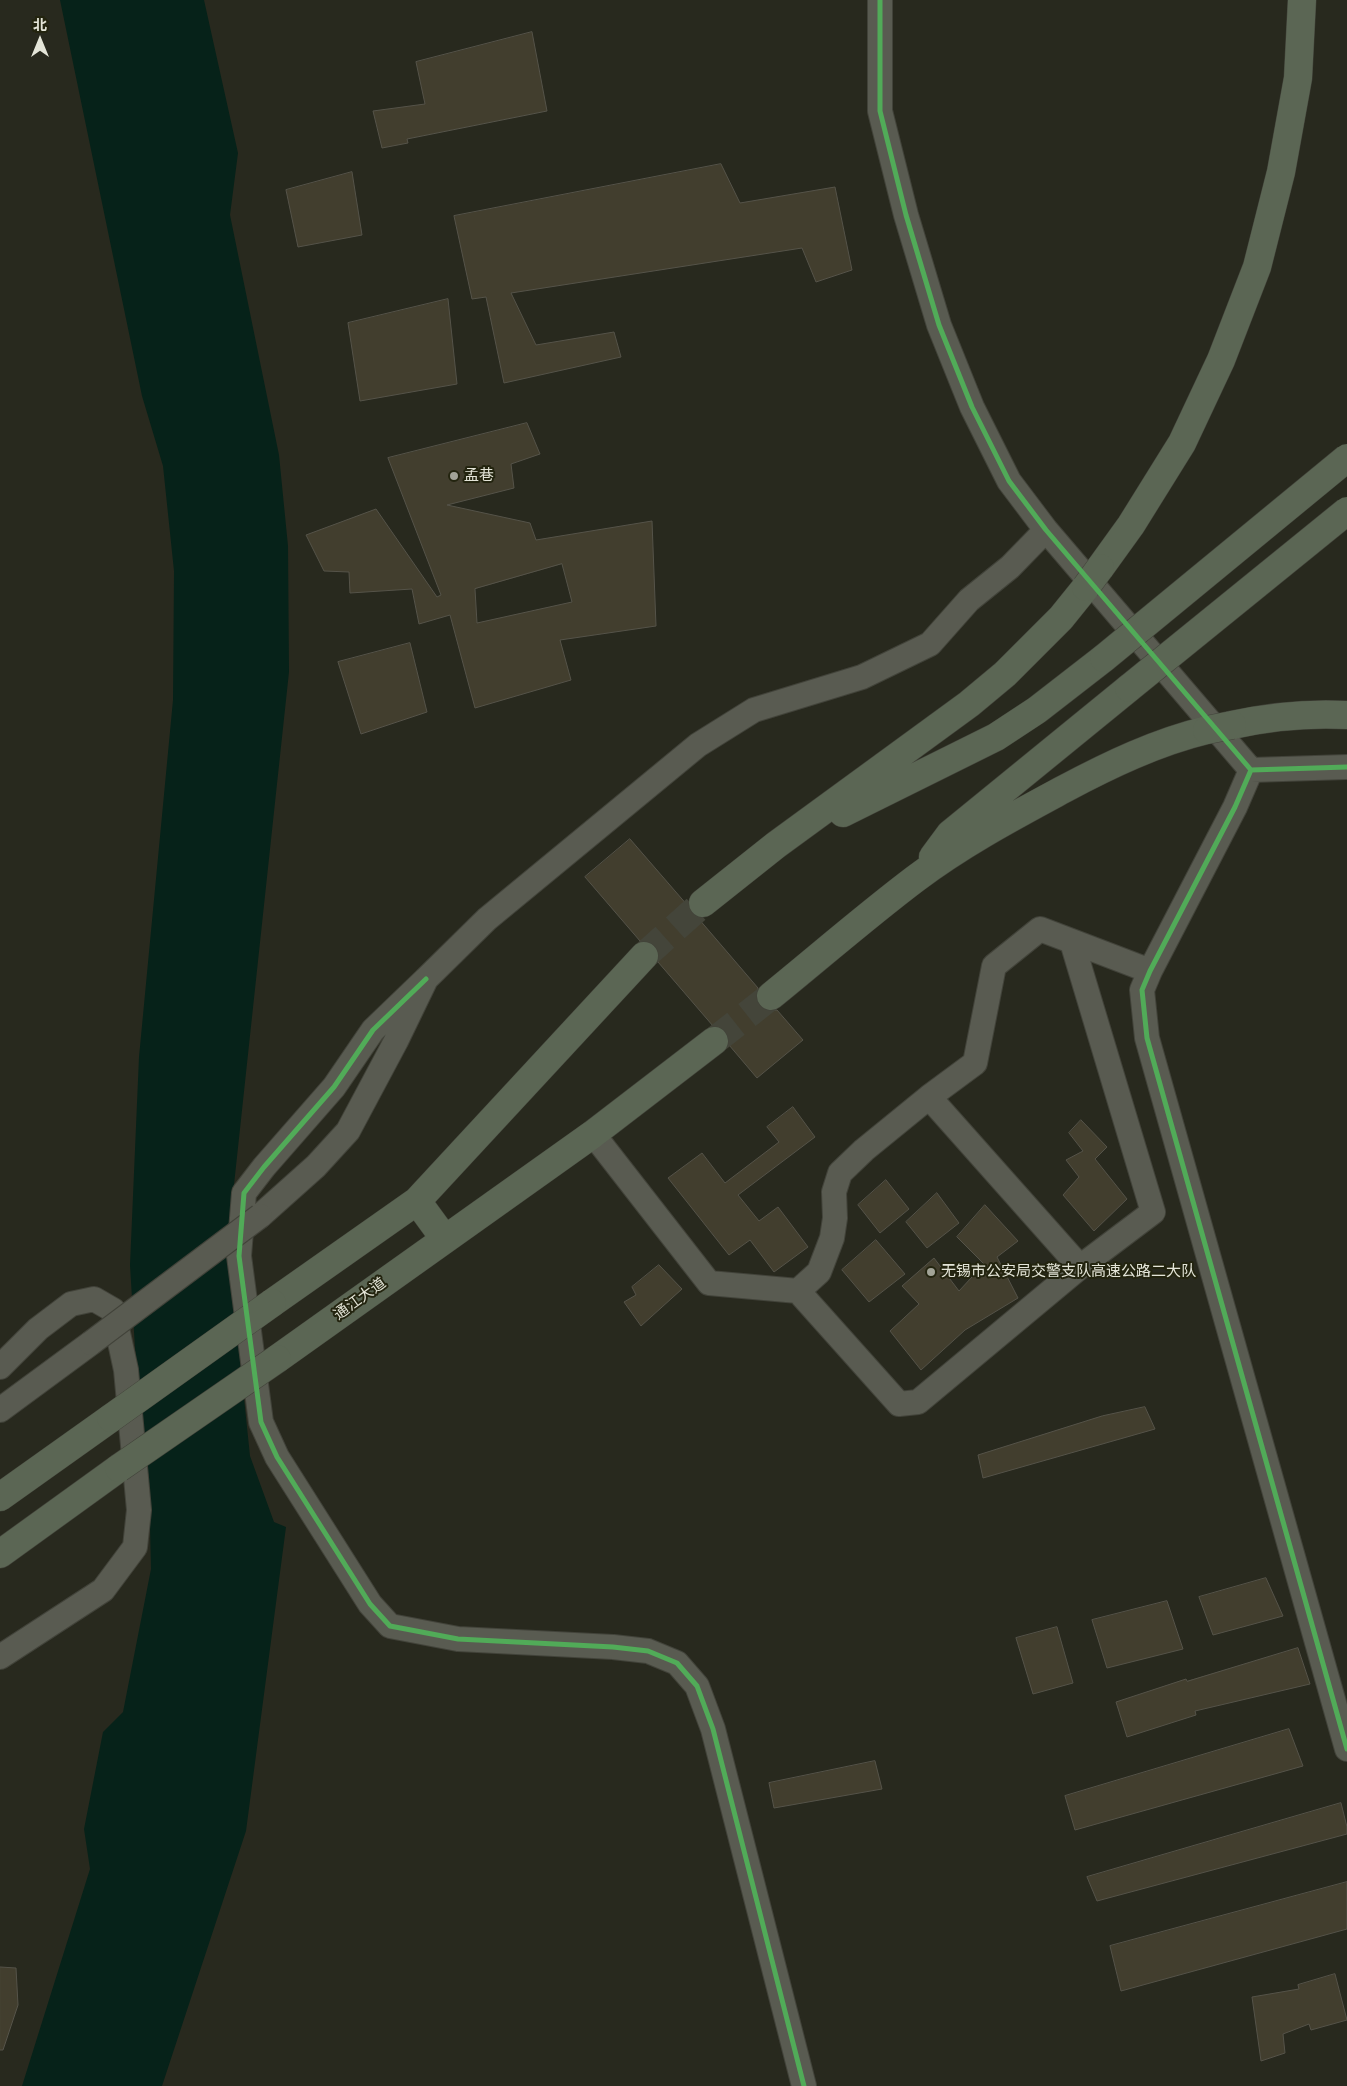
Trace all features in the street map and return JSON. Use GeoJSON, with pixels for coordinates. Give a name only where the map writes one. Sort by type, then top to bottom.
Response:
{"type":"FeatureCollection","features":[{"type":"Feature","properties":{"kind":"highway"},"geometry":{"type":"LineString","coordinates":[[703,903],[776,845],[969,704],[1005,674],[1061,618],[1131,525],[1182,443],[1221,360],[1257,267],[1281,172],[1298,78],[1302,0]]}},
{"type":"Feature","properties":{"kind":"highway"},"geometry":{"type":"LineString","coordinates":[[776,845],[996,737],[1037,710],[1104,658],[1347,458]]}},
{"type":"Feature","properties":{"kind":"highway"},"geometry":{"type":"LineString","coordinates":[[916,878],[950,834],[1347,511]]}},
{"type":"Feature","properties":{"kind":"highway"},"geometry":{"type":"LineString","coordinates":[[772,996],[916,878],[1028,808],[1084,778],[1136,754],[1219,728],[1272,719],[1330,714],[1347,715]]}},
{"type":"Feature","properties":{"kind":"highway"},"geometry":{"type":"LineString","coordinates":[[0,1497],[417,1201],[644,956]]}},
{"type":"Feature","properties":{"kind":"highway","name":"通江大道"},"geometry":{"type":"LineString","coordinates":[[0,1554],[593,1134],[714,1041]]}},
{"type":"Feature","properties":{"kind":"highway"},"geometry":{"type":"LineString","coordinates":[[417,1201],[444,1238]]}},
{"type":"Feature","properties":{"kind":"street"},"geometry":{"type":"LineString","coordinates":[[880,0],[880,111],[906,216],[939,325],[972,407],[1008,481],[1046,530],[1251,770]]}},
{"type":"Feature","properties":{"kind":"street"},"geometry":{"type":"LineString","coordinates":[[804,2086],[713,1729],[697,1686],[677,1662],[648,1651],[613,1647],[458,1639],[390,1626],[370,1604],[277,1457],[261,1422],[240,1256],[244,1193],[264,1167],[334,1087],[373,1030],[487,918],[698,745],[754,710],[862,677],[930,644],[969,600],[1010,567],[1046,530]]}},
{"type":"Feature","properties":{"kind":"street"},"geometry":{"type":"LineString","coordinates":[[1251,770],[1347,767]]}},
{"type":"Feature","properties":{"kind":"street"},"geometry":{"type":"LineString","coordinates":[[1251,770],[1235,806],[1142,990],[1147,1038],[1347,1749]]}},
{"type":"Feature","properties":{"kind":"street"},"geometry":{"type":"LineString","coordinates":[[798,1291],[819,1272],[832,1238],[835,1218],[834,1192],[840,1173],[864,1150],[929,1096],[975,1063],[994,966],[1040,929],[1150,971]]}},
{"type":"Feature","properties":{"kind":"street"},"geometry":{"type":"LineString","coordinates":[[593,1134],[709,1283],[798,1291],[899,1404],[918,1402],[1080,1267],[1153,1212],[1072,942]]}},
{"type":"Feature","properties":{"kind":"street"},"geometry":{"type":"LineString","coordinates":[[0,1410],[260,1216],[316,1166],[348,1131],[396,1041],[426,979]]}},
{"type":"Feature","properties":{"kind":"street"},"geometry":{"type":"LineString","coordinates":[[929,1096],[1080,1267]]}},
{"type":"Feature","properties":{"kind":"street"},"geometry":{"type":"LineString","coordinates":[[0,1367],[38,1329],[71,1304],[94,1299],[113,1310],[126,1370],[140,1510],[135,1547],[103,1590],[0,1658]]}},
{"type":"Feature","properties":{"kind":"shaded area"},"geometry":{"type":"Polygon","coordinates":[[[60,0],[204,0],[238,153],[230,215],[279,455],[288,546],[289,672],[230,1222],[231,1273],[250,1456],[274,1522],[286,1527],[246,1831],[162,2086],[22,2086],[90,1869],[84,1829],[103,1732],[123,1712],[151,1569],[149,1481],[135,1348],[130,1265],[139,1057],[173,700],[174,571],[163,466],[142,396],[60,0]]]}},
{"type":"Feature","properties":{"kind":"building"},"geometry":{"type":"Polygon","coordinates":[[[532,32],[547,111],[407,139],[408,143],[382,148],[373,111],[425,104],[416,62],[532,32]]]}},
{"type":"Feature","properties":{"kind":"building"},"geometry":{"type":"Polygon","coordinates":[[[721,164],[740,203],[835,187],[852,270],[816,282],[802,248],[511,293],[536,345],[614,332],[621,357],[504,383],[486,297],[472,299],[454,216],[721,164]]]}},
{"type":"Feature","properties":{"kind":"building"},"geometry":{"type":"Polygon","coordinates":[[[352,172],[362,235],[298,247],[286,190],[352,172]]]}},
{"type":"Feature","properties":{"kind":"building"},"geometry":{"type":"Polygon","coordinates":[[[448,299],[457,384],[360,401],[348,323],[448,299]]]}},
{"type":"Feature","properties":{"kind":"building"},"geometry":{"type":"Polygon","coordinates":[[[527,423],[540,454],[511,464],[514,488],[447,505],[530,523],[536,540],[652,521],[656,626],[560,640],[571,680],[475,708],[450,615],[419,624],[412,589],[350,593],[349,572],[324,571],[306,535],[376,509],[437,597],[441,595],[388,458],[527,423]],[[562,564],[475,589],[477,623],[572,602],[562,564]]]}},
{"type":"Feature","properties":{"kind":"building"},"geometry":{"type":"Polygon","coordinates":[[[410,643],[427,712],[361,734],[338,662],[410,643]]]}},
{"type":"Feature","properties":{"kind":"building"},"geometry":{"type":"Polygon","coordinates":[[[630,839],[688,906],[691,913],[698,918],[758,988],[756,998],[759,1006],[766,1011],[777,1010],[803,1040],[757,1078],[729,1045],[726,1031],[720,1027],[713,1026],[658,962],[659,952],[655,945],[648,941],[640,941],[585,877],[630,839]]]}},
{"type":"Feature","properties":{"kind":"building"},"geometry":{"type":"Polygon","coordinates":[[[793,1107],[815,1137],[738,1195],[759,1221],[778,1207],[808,1247],[774,1272],[750,1240],[729,1255],[668,1178],[702,1153],[725,1183],[779,1142],[767,1127],[793,1107]]]}},
{"type":"Feature","properties":{"kind":"building"},"geometry":{"type":"Polygon","coordinates":[[[1081,1120],[1107,1147],[1095,1159],[1127,1199],[1094,1231],[1063,1195],[1079,1177],[1066,1160],[1083,1151],[1069,1133],[1081,1120]]]}},
{"type":"Feature","properties":{"kind":"building"},"geometry":{"type":"Polygon","coordinates":[[[886,1180],[909,1209],[880,1233],[858,1205],[886,1180]]]}},
{"type":"Feature","properties":{"kind":"building"},"geometry":{"type":"Polygon","coordinates":[[[937,1193],[959,1223],[927,1248],[906,1222],[937,1193]]]}},
{"type":"Feature","properties":{"kind":"building"},"geometry":{"type":"Polygon","coordinates":[[[985,1205],[1018,1241],[997,1257],[1018,1298],[965,1330],[921,1370],[890,1331],[919,1304],[902,1286],[934,1258],[959,1291],[984,1264],[957,1237],[985,1205]]]}},
{"type":"Feature","properties":{"kind":"building"},"geometry":{"type":"Polygon","coordinates":[[[876,1240],[905,1274],[869,1302],[842,1270],[876,1240]]]}},
{"type":"Feature","properties":{"kind":"building"},"geometry":{"type":"Polygon","coordinates":[[[659,1265],[682,1289],[641,1326],[624,1302],[636,1295],[632,1287],[659,1265]]]}},
{"type":"Feature","properties":{"kind":"building"},"geometry":{"type":"Polygon","coordinates":[[[1145,1407],[1155,1429],[983,1478],[978,1455],[1102,1416],[1145,1407]]]}},
{"type":"Feature","properties":{"kind":"building"},"geometry":{"type":"Polygon","coordinates":[[[1266,1578],[1283,1616],[1213,1635],[1199,1597],[1266,1578]]]}},
{"type":"Feature","properties":{"kind":"building"},"geometry":{"type":"Polygon","coordinates":[[[1167,1601],[1183,1649],[1107,1668],[1092,1620],[1167,1601]]]}},
{"type":"Feature","properties":{"kind":"building"},"geometry":{"type":"Polygon","coordinates":[[[1057,1627],[1073,1683],[1033,1694],[1016,1638],[1057,1627]]]}},
{"type":"Feature","properties":{"kind":"building"},"geometry":{"type":"Polygon","coordinates":[[[1298,1648],[1310,1684],[1195,1711],[1196,1715],[1127,1737],[1116,1702],[1186,1679],[1187,1681],[1298,1648]]]}},
{"type":"Feature","properties":{"kind":"building"},"geometry":{"type":"Polygon","coordinates":[[[1289,1729],[1303,1766],[1075,1830],[1065,1796],[1289,1729]]]}},
{"type":"Feature","properties":{"kind":"building"},"geometry":{"type":"Polygon","coordinates":[[[875,1761],[882,1789],[774,1808],[769,1783],[875,1761]]]}},
{"type":"Feature","properties":{"kind":"building"},"geometry":{"type":"Polygon","coordinates":[[[1341,1803],[1347,1834],[1097,1901],[1087,1877],[1341,1803]]]}},
{"type":"Feature","properties":{"kind":"building"},"geometry":{"type":"Polygon","coordinates":[[[1347,1882],[1347,1929],[1121,1991],[1110,1946],[1347,1882]]]}},
{"type":"Feature","properties":{"kind":"building"},"geometry":{"type":"Polygon","coordinates":[[[0,1967],[16,1968],[18,2005],[3,2050],[0,2050],[0,1967]]]}},
{"type":"Feature","properties":{"kind":"building"},"geometry":{"type":"Polygon","coordinates":[[[1335,1974],[1347,2020],[1311,2030],[1309,2024],[1283,2034],[1285,2053],[1261,2061],[1252,1997],[1299,1989],[1298,1985],[1335,1974]]]}},
{"type":"Feature","properties":{"kind":"tunnel"},"geometry":{"type":"LineString","coordinates":[[644,956],[703,903]]}},
{"type":"Feature","properties":{"kind":"tunnel"},"geometry":{"type":"LineString","coordinates":[[714,1041],[771,996]]}},
{"type":"Feature","properties":{"kind":"cycle path"},"geometry":{"type":"LineString","coordinates":[[880,0],[880,111],[906,215],[939,325],[972,407],[1009,481],[1046,530],[1251,770]]}},
{"type":"Feature","properties":{"kind":"cycle path"},"geometry":{"type":"LineString","coordinates":[[1347,767],[1251,770],[1235,807],[1142,990],[1147,1038],[1347,1749]]}},
{"type":"Feature","properties":{"kind":"cycle path"},"geometry":{"type":"LineString","coordinates":[[426,979],[373,1030],[334,1087],[264,1167],[244,1193],[239,1256],[261,1422],[277,1457],[370,1604],[390,1626],[458,1639],[613,1647],[648,1651],[677,1663],[697,1686],[713,1729],[804,2086]]}},
{"type":"Feature","properties":{"kind":"place","name":"孟巷"},"geometry":{"type":"Point","coordinates":[454,476]}},
{"type":"Feature","properties":{"kind":"place","name":"无锡市公安局交警支队高速公路二大队"},"geometry":{"type":"Point","coordinates":[931,1272]}}]}
